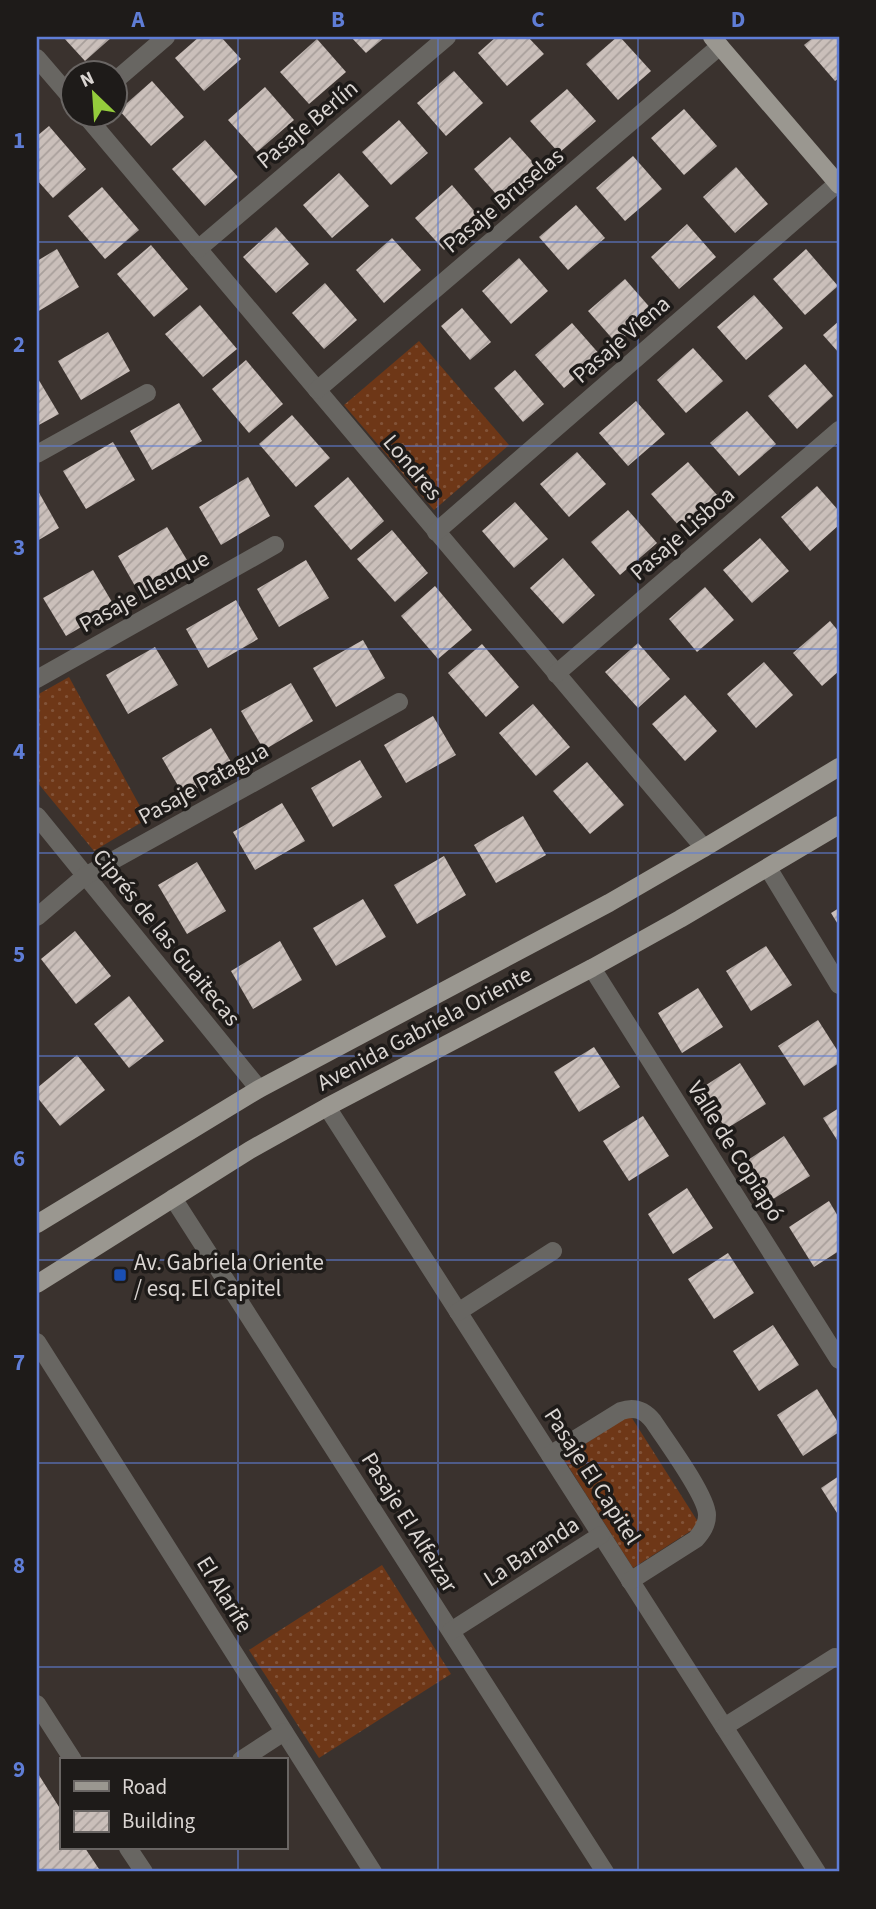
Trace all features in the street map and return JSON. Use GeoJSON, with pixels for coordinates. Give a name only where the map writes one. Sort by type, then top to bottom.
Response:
{"type":"FeatureCollection","features":[{"type":"Feature","properties":{"kind":"main road"},"geometry":{"type":"LineString","coordinates":[[716,41],[839,184]]}},
{"type":"Feature","properties":{"kind":"main road","name":"Avenida Gabriela Oriente"},"geometry":{"type":"LineString","coordinates":[[37,1224],[259,1089],[609,903],[839,767]]}},
{"type":"Feature","properties":{"kind":"main road","name":"Avenida Gabriela Oriente"},"geometry":{"type":"LineString","coordinates":[[37,1284],[250,1150],[592,968],[839,825]]}},
{"type":"Feature","properties":{"kind":"street"},"geometry":{"type":"LineString","coordinates":[[130,68],[166,37]]}},
{"type":"Feature","properties":{"kind":"street","name":"Pasaje Berlín"},"geometry":{"type":"LineString","coordinates":[[198,249],[447,37]]}},
{"type":"Feature","properties":{"kind":"street","name":"Pasaje Bruselas"},"geometry":{"type":"LineString","coordinates":[[317,390],[716,41]]}},
{"type":"Feature","properties":{"kind":"street"},"geometry":{"type":"LineString","coordinates":[[37,58],[60,85]]}},
{"type":"Feature","properties":{"kind":"street","name":"Londres"},"geometry":{"type":"LineString","coordinates":[[98,130],[704,848]]}},
{"type":"Feature","properties":{"kind":"street","name":"Pasaje Viena"},"geometry":{"type":"LineString","coordinates":[[436,532],[839,184]]}},
{"type":"Feature","properties":{"kind":"street"},"geometry":{"type":"LineString","coordinates":[[37,454],[147,393]]}},
{"type":"Feature","properties":{"kind":"street","name":"Pasaje Lisboa"},"geometry":{"type":"LineString","coordinates":[[556,674],[839,430]]}},
{"type":"Feature","properties":{"kind":"street","name":"Pasaje Lleuque"},"geometry":{"type":"LineString","coordinates":[[37,678],[275,545]]}},
{"type":"Feature","properties":{"kind":"street","name":"Pasaje Patagua"},"geometry":{"type":"LineString","coordinates":[[37,917],[85,876],[399,702]]}},
{"type":"Feature","properties":{"kind":"street","name":"Ciprés de las Guaitecas"},"geometry":{"type":"LineString","coordinates":[[37,816],[259,1089]]}},
{"type":"Feature","properties":{"kind":"street"},"geometry":{"type":"LineString","coordinates":[[768,868],[839,985]]}},
{"type":"Feature","properties":{"kind":"street","name":"Valle de Copiapó"},"geometry":{"type":"LineString","coordinates":[[592,968],[839,1360]]}},
{"type":"Feature","properties":{"kind":"street","name":"Pasaje El Capitel"},"geometry":{"type":"LineString","coordinates":[[327,1107],[817,1872]]}},
{"type":"Feature","properties":{"kind":"street","name":"Pasaje El Alfeizar"},"geometry":{"type":"LineString","coordinates":[[173,1198],[605,1872]]}},
{"type":"Feature","properties":{"kind":"street"},"geometry":{"type":"LineString","coordinates":[[458,1311],[553,1251]]}},
{"type":"Feature","properties":{"kind":"street","name":"El Alarife"},"geometry":{"type":"LineString","coordinates":[[37,1342],[373,1872]]}},
{"type":"Feature","properties":{"kind":"street"},"geometry":{"type":"LineString","coordinates":[[550,1455],[621,1410],[637,1409],[653,1420],[701,1495],[707,1514],[702,1532],[630,1581]]}},
{"type":"Feature","properties":{"kind":"street","name":"La Baranda"},"geometry":{"type":"LineString","coordinates":[[451,1631],[601,1535]]}},
{"type":"Feature","properties":{"kind":"street"},"geometry":{"type":"LineString","coordinates":[[724,1727],[835,1657]]}},
{"type":"Feature","properties":{"kind":"street"},"geometry":{"type":"LineString","coordinates":[[37,1704],[72,1758]]}},
{"type":"Feature","properties":{"kind":"street"},"geometry":{"type":"LineString","coordinates":[[244,1758],[284,1732]]}},
{"type":"Feature","properties":{"kind":"street"},"geometry":{"type":"LineString","coordinates":[[129,1850],[144,1872]]}},
{"type":"Feature","properties":{"kind":"shaded area"},"geometry":{"type":"Polygon","coordinates":[[[419,341],[509,445],[434,510],[344,405],[419,341]]]}},
{"type":"Feature","properties":{"kind":"shaded area"},"geometry":{"type":"Polygon","coordinates":[[[69,677],[147,819],[94,851],[37,782],[37,695],[69,677]]]}},
{"type":"Feature","properties":{"kind":"shaded area"},"geometry":{"type":"Polygon","coordinates":[[[630,1415],[700,1525],[633,1568],[563,1458],[630,1415]]]}},
{"type":"Feature","properties":{"kind":"shaded area"},"geometry":{"type":"Polygon","coordinates":[[[382,1565],[451,1674],[319,1758],[249,1650],[382,1565]]]}},
{"type":"Feature","properties":{"kind":"building"},"geometry":{"type":"Polygon","coordinates":[[[63,37],[112,37],[86,60],[63,37]]]}},
{"type":"Feature","properties":{"kind":"building"},"geometry":{"type":"Polygon","coordinates":[[[199,37],[221,37],[241,59],[204,91],[175,58],[199,37]]]}},
{"type":"Feature","properties":{"kind":"building"},"geometry":{"type":"Polygon","coordinates":[[[351,37],[385,37],[366,53],[351,37]]]}},
{"type":"Feature","properties":{"kind":"building"},"geometry":{"type":"Polygon","coordinates":[[[496,37],[528,37],[544,54],[507,86],[478,53],[496,37]]]}},
{"type":"Feature","properties":{"kind":"building"},"geometry":{"type":"Polygon","coordinates":[[[620,37],[651,71],[618,100],[586,64],[620,37]]]}},
{"type":"Feature","properties":{"kind":"building"},"geometry":{"type":"Polygon","coordinates":[[[814,37],[839,37],[839,78],[835,81],[804,45],[814,37]]]}},
{"type":"Feature","properties":{"kind":"building"},"geometry":{"type":"Polygon","coordinates":[[[317,39],[346,72],[309,104],[280,72],[317,39]]]}},
{"type":"Feature","properties":{"kind":"building"},"geometry":{"type":"Polygon","coordinates":[[[454,71],[483,103],[446,136],[417,103],[454,71]]]}},
{"type":"Feature","properties":{"kind":"building"},"geometry":{"type":"Polygon","coordinates":[[[152,81],[184,117],[151,146],[130,122],[130,100],[152,81]]]}},
{"type":"Feature","properties":{"kind":"building"},"geometry":{"type":"Polygon","coordinates":[[[265,87],[294,120],[257,152],[228,120],[265,87]]]}},
{"type":"Feature","properties":{"kind":"building"},"geometry":{"type":"Polygon","coordinates":[[[567,89],[596,121],[559,153],[530,121],[567,89]]]}},
{"type":"Feature","properties":{"kind":"building"},"geometry":{"type":"Polygon","coordinates":[[[684,109],[717,146],[684,175],[651,138],[684,109]]]}},
{"type":"Feature","properties":{"kind":"building"},"geometry":{"type":"Polygon","coordinates":[[[399,120],[428,153],[391,185],[362,152],[399,120]]]}},
{"type":"Feature","properties":{"kind":"building"},"geometry":{"type":"Polygon","coordinates":[[[49,126],[86,169],[53,198],[37,180],[37,136],[49,126]]]}},
{"type":"Feature","properties":{"kind":"building"},"geometry":{"type":"Polygon","coordinates":[[[510,137],[539,169],[503,202],[474,169],[510,137]]]}},
{"type":"Feature","properties":{"kind":"building"},"geometry":{"type":"Polygon","coordinates":[[[205,140],[238,177],[205,206],[172,169],[205,140]]]}},
{"type":"Feature","properties":{"kind":"building"},"geometry":{"type":"Polygon","coordinates":[[[633,156],[662,189],[625,221],[596,188],[633,156]]]}},
{"type":"Feature","properties":{"kind":"building"},"geometry":{"type":"Polygon","coordinates":[[[736,167],[768,204],[735,233],[703,197],[736,167]]]}},
{"type":"Feature","properties":{"kind":"building"},"geometry":{"type":"Polygon","coordinates":[[[339,173],[369,206],[332,238],[303,205],[339,173]]]}},
{"type":"Feature","properties":{"kind":"building"},"geometry":{"type":"Polygon","coordinates":[[[452,185],[481,219],[444,250],[415,218],[452,185]]]}},
{"type":"Feature","properties":{"kind":"building"},"geometry":{"type":"Polygon","coordinates":[[[102,187],[139,230],[105,259],[68,216],[102,187]]]}},
{"type":"Feature","properties":{"kind":"building"},"geometry":{"type":"Polygon","coordinates":[[[576,205],[605,238],[568,270],[539,237],[576,205]]]}},
{"type":"Feature","properties":{"kind":"building"},"geometry":{"type":"Polygon","coordinates":[[[687,224],[716,257],[679,289],[651,257],[687,224]]]}},
{"type":"Feature","properties":{"kind":"building"},"geometry":{"type":"Polygon","coordinates":[[[276,227],[309,264],[276,293],[243,257],[276,227]]]}},
{"type":"Feature","properties":{"kind":"building"},"geometry":{"type":"Polygon","coordinates":[[[392,238],[421,270],[384,303],[356,270],[392,238]]]}},
{"type":"Feature","properties":{"kind":"building"},"geometry":{"type":"Polygon","coordinates":[[[151,245],[188,289],[154,317],[117,274],[151,245]]]}},
{"type":"Feature","properties":{"kind":"building"},"geometry":{"type":"Polygon","coordinates":[[[57,249],[79,287],[37,312],[37,261],[57,249]]]}},
{"type":"Feature","properties":{"kind":"building"},"geometry":{"type":"Polygon","coordinates":[[[806,249],[838,286],[805,315],[773,279],[806,249]]]}},
{"type":"Feature","properties":{"kind":"building"},"geometry":{"type":"Polygon","coordinates":[[[519,258],[548,291],[511,324],[482,291],[519,258]]]}},
{"type":"Feature","properties":{"kind":"building"},"geometry":{"type":"Polygon","coordinates":[[[625,279],[653,311],[617,344],[588,311],[625,279]]]}},
{"type":"Feature","properties":{"kind":"building"},"geometry":{"type":"Polygon","coordinates":[[[325,283],[357,320],[324,349],[292,313],[325,283]]]}},
{"type":"Feature","properties":{"kind":"building"},"geometry":{"type":"Polygon","coordinates":[[[754,295],[783,328],[746,360],[717,327],[754,295]]]}},
{"type":"Feature","properties":{"kind":"building"},"geometry":{"type":"Polygon","coordinates":[[[200,305],[237,349],[203,377],[165,334],[200,305]]]}},
{"type":"Feature","properties":{"kind":"building"},"geometry":{"type":"Polygon","coordinates":[[[462,308],[491,342],[470,360],[441,326],[462,308]]]}},
{"type":"Feature","properties":{"kind":"building"},"geometry":{"type":"Polygon","coordinates":[[[839,321],[839,353],[823,335],[839,321]]]}},
{"type":"Feature","properties":{"kind":"building"},"geometry":{"type":"Polygon","coordinates":[[[572,323],[601,356],[564,388],[535,355],[572,323]]]}},
{"type":"Feature","properties":{"kind":"building"},"geometry":{"type":"Polygon","coordinates":[[[108,332],[130,371],[81,400],[58,361],[108,332]]]}},
{"type":"Feature","properties":{"kind":"building"},"geometry":{"type":"Polygon","coordinates":[[[693,348],[723,381],[686,413],[657,380],[693,348]]]}},
{"type":"Feature","properties":{"kind":"building"},"geometry":{"type":"Polygon","coordinates":[[[246,360],[283,404],[249,433],[212,389],[246,360]]]}},
{"type":"Feature","properties":{"kind":"building"},"geometry":{"type":"Polygon","coordinates":[[[805,364],[833,396],[797,429],[768,396],[805,364]]]}},
{"type":"Feature","properties":{"kind":"building"},"geometry":{"type":"Polygon","coordinates":[[[515,370],[544,404],[523,422],[494,388],[515,370]]]}},
{"type":"Feature","properties":{"kind":"building"},"geometry":{"type":"Polygon","coordinates":[[[37,377],[59,414],[37,426],[37,377]]]}},
{"type":"Feature","properties":{"kind":"building"},"geometry":{"type":"Polygon","coordinates":[[[636,401],[665,434],[628,466],[599,433],[636,401]]]}},
{"type":"Feature","properties":{"kind":"building"},"geometry":{"type":"Polygon","coordinates":[[[179,403],[202,441],[152,470],[130,431],[179,403]]]}},
{"type":"Feature","properties":{"kind":"building"},"geometry":{"type":"Polygon","coordinates":[[[747,411],[776,444],[739,476],[710,443],[747,411]]]}},
{"type":"Feature","properties":{"kind":"building"},"geometry":{"type":"Polygon","coordinates":[[[292,415],[330,458],[296,487],[259,444],[292,415]]]}},
{"type":"Feature","properties":{"kind":"building"},"geometry":{"type":"Polygon","coordinates":[[[113,442],[135,480],[86,509],[63,471],[113,442]]]}},
{"type":"Feature","properties":{"kind":"building"},"geometry":{"type":"Polygon","coordinates":[[[577,452],[606,484],[569,517],[540,484],[577,452]]]}},
{"type":"Feature","properties":{"kind":"building"},"geometry":{"type":"Polygon","coordinates":[[[688,462],[717,495],[680,527],[651,494],[688,462]]]}},
{"type":"Feature","properties":{"kind":"building"},"geometry":{"type":"Polygon","coordinates":[[[248,477],[270,516],[221,545],[199,507],[248,477]]]}},
{"type":"Feature","properties":{"kind":"building"},"geometry":{"type":"Polygon","coordinates":[[[348,477],[384,521],[351,550],[314,506],[348,477]]]}},
{"type":"Feature","properties":{"kind":"building"},"geometry":{"type":"Polygon","coordinates":[[[817,486],[839,511],[839,525],[810,551],[781,517],[817,486]]]}},
{"type":"Feature","properties":{"kind":"building"},"geometry":{"type":"Polygon","coordinates":[[[37,489],[59,528],[37,541],[37,489]]]}},
{"type":"Feature","properties":{"kind":"building"},"geometry":{"type":"Polygon","coordinates":[[[515,502],[548,539],[514,568],[482,531],[515,502]]]}},
{"type":"Feature","properties":{"kind":"building"},"geometry":{"type":"Polygon","coordinates":[[[628,510],[657,543],[620,575],[591,542],[628,510]]]}},
{"type":"Feature","properties":{"kind":"building"},"geometry":{"type":"Polygon","coordinates":[[[167,527],[190,565],[140,595],[118,556],[167,527]]]}},
{"type":"Feature","properties":{"kind":"building"},"geometry":{"type":"Polygon","coordinates":[[[392,530],[428,573],[395,602],[357,559],[392,530]]]}},
{"type":"Feature","properties":{"kind":"building"},"geometry":{"type":"Polygon","coordinates":[[[760,538],[789,571],[752,603],[723,570],[760,538]]]}},
{"type":"Feature","properties":{"kind":"building"},"geometry":{"type":"Polygon","coordinates":[[[563,558],[595,595],[563,624],[530,588],[563,558]]]}},
{"type":"Feature","properties":{"kind":"building"},"geometry":{"type":"Polygon","coordinates":[[[306,560],[329,598],[279,627],[257,589],[306,560]]]}},
{"type":"Feature","properties":{"kind":"building"},"geometry":{"type":"Polygon","coordinates":[[[93,570],[115,607],[66,636],[43,598],[93,570]]]}},
{"type":"Feature","properties":{"kind":"building"},"geometry":{"type":"Polygon","coordinates":[[[435,586],[472,630],[438,659],[401,616],[435,586]]]}},
{"type":"Feature","properties":{"kind":"building"},"geometry":{"type":"Polygon","coordinates":[[[705,587],[734,620],[697,652],[669,619],[705,587]]]}},
{"type":"Feature","properties":{"kind":"building"},"geometry":{"type":"Polygon","coordinates":[[[236,600],[258,639],[208,668],[186,629],[236,600]]]}},
{"type":"Feature","properties":{"kind":"building"},"geometry":{"type":"Polygon","coordinates":[[[830,621],[839,632],[839,671],[822,686],[793,653],[830,621]]]}},
{"type":"Feature","properties":{"kind":"building"},"geometry":{"type":"Polygon","coordinates":[[[363,640],[385,678],[336,707],[313,668],[363,640]]]}},
{"type":"Feature","properties":{"kind":"building"},"geometry":{"type":"Polygon","coordinates":[[[638,643],[670,679],[638,708],[605,672],[638,643]]]}},
{"type":"Feature","properties":{"kind":"building"},"geometry":{"type":"Polygon","coordinates":[[[482,644],[519,687],[486,717],[448,673],[482,644]]]}},
{"type":"Feature","properties":{"kind":"building"},"geometry":{"type":"Polygon","coordinates":[[[155,647],[178,685],[128,714],[106,675],[155,647]]]}},
{"type":"Feature","properties":{"kind":"building"},"geometry":{"type":"Polygon","coordinates":[[[764,662],[793,695],[756,728],[727,694],[764,662]]]}},
{"type":"Feature","properties":{"kind":"building"},"geometry":{"type":"Polygon","coordinates":[[[291,683],[313,721],[264,750],[241,711],[291,683]]]}},
{"type":"Feature","properties":{"kind":"building"},"geometry":{"type":"Polygon","coordinates":[[[685,695],[717,731],[685,761],[652,724],[685,695]]]}},
{"type":"Feature","properties":{"kind":"building"},"geometry":{"type":"Polygon","coordinates":[[[533,704],[570,747],[536,776],[499,733],[533,704]]]}},
{"type":"Feature","properties":{"kind":"building"},"geometry":{"type":"Polygon","coordinates":[[[433,716],[456,755],[406,783],[384,745],[433,716]]]}},
{"type":"Feature","properties":{"kind":"building"},"geometry":{"type":"Polygon","coordinates":[[[211,728],[234,767],[184,796],[162,758],[211,728]]]}},
{"type":"Feature","properties":{"kind":"building"},"geometry":{"type":"Polygon","coordinates":[[[360,760],[382,797],[333,827],[311,788],[360,760]]]}},
{"type":"Feature","properties":{"kind":"building"},"geometry":{"type":"Polygon","coordinates":[[[587,762],[624,805],[590,834],[553,791],[587,762]]]}},
{"type":"Feature","properties":{"kind":"building"},"geometry":{"type":"Polygon","coordinates":[[[282,803],[305,841],[255,870],[233,832],[282,803]]]}},
{"type":"Feature","properties":{"kind":"building"},"geometry":{"type":"Polygon","coordinates":[[[523,816],[546,855],[496,883],[474,845],[523,816]]]}},
{"type":"Feature","properties":{"kind":"building"},"geometry":{"type":"Polygon","coordinates":[[[444,856],[466,895],[417,924],[394,885],[444,856]]]}},
{"type":"Feature","properties":{"kind":"building"},"geometry":{"type":"Polygon","coordinates":[[[197,862],[226,911],[187,934],[158,885],[197,862]]]}},
{"type":"Feature","properties":{"kind":"building"},"geometry":{"type":"Polygon","coordinates":[[[363,899],[386,937],[336,966],[313,928],[363,899]]]}},
{"type":"Feature","properties":{"kind":"building"},"geometry":{"type":"Polygon","coordinates":[[[839,908],[839,926],[831,913],[839,908]]]}},
{"type":"Feature","properties":{"kind":"building"},"geometry":{"type":"Polygon","coordinates":[[[75,931],[111,976],[76,1004],[41,959],[75,931]]]}},
{"type":"Feature","properties":{"kind":"building"},"geometry":{"type":"Polygon","coordinates":[[[280,941],[302,980],[253,1009],[231,971],[280,941]]]}},
{"type":"Feature","properties":{"kind":"building"},"geometry":{"type":"Polygon","coordinates":[[[766,946],[792,985],[751,1011],[726,971],[766,946]]]}},
{"type":"Feature","properties":{"kind":"building"},"geometry":{"type":"Polygon","coordinates":[[[698,988],[723,1027],[682,1053],[658,1013],[698,988]]]}},
{"type":"Feature","properties":{"kind":"building"},"geometry":{"type":"Polygon","coordinates":[[[129,996],[164,1041],[129,1068],[94,1024],[129,996]]]}},
{"type":"Feature","properties":{"kind":"building"},"geometry":{"type":"Polygon","coordinates":[[[818,1020],[839,1053],[839,1063],[804,1086],[778,1046],[818,1020]]]}},
{"type":"Feature","properties":{"kind":"building"},"geometry":{"type":"Polygon","coordinates":[[[594,1047],[620,1087],[579,1112],[554,1072],[594,1047]]]}},
{"type":"Feature","properties":{"kind":"building"},"geometry":{"type":"Polygon","coordinates":[[[77,1055],[105,1090],[60,1126],[37,1097],[37,1088],[77,1055]]]}},
{"type":"Feature","properties":{"kind":"building"},"geometry":{"type":"Polygon","coordinates":[[[740,1063],[766,1104],[726,1129],[700,1089],[740,1063]]]}},
{"type":"Feature","properties":{"kind":"building"},"geometry":{"type":"Polygon","coordinates":[[[839,1108],[839,1143],[823,1118],[839,1108]]]}},
{"type":"Feature","properties":{"kind":"building"},"geometry":{"type":"Polygon","coordinates":[[[643,1116],[669,1156],[629,1181],[603,1141],[643,1116]]]}},
{"type":"Feature","properties":{"kind":"building"},"geometry":{"type":"Polygon","coordinates":[[[784,1136],[810,1176],[770,1201],[745,1162],[784,1136]]]}},
{"type":"Feature","properties":{"kind":"building"},"geometry":{"type":"Polygon","coordinates":[[[687,1188],[713,1228],[673,1254],[648,1214],[687,1188]]]}},
{"type":"Feature","properties":{"kind":"building"},"geometry":{"type":"Polygon","coordinates":[[[829,1201],[839,1218],[839,1251],[814,1267],[789,1227],[829,1201]]]}},
{"type":"Feature","properties":{"kind":"building"},"geometry":{"type":"Polygon","coordinates":[[[728,1253],[754,1293],[714,1319],[688,1279],[728,1253]]]}},
{"type":"Feature","properties":{"kind":"building"},"geometry":{"type":"Polygon","coordinates":[[[773,1325],[799,1365],[759,1391],[733,1351],[773,1325]]]}},
{"type":"Feature","properties":{"kind":"building"},"geometry":{"type":"Polygon","coordinates":[[[817,1389],[839,1424],[839,1432],[803,1456],[777,1415],[817,1389]]]}},
{"type":"Feature","properties":{"kind":"building"},"geometry":{"type":"Polygon","coordinates":[[[839,1476],[839,1516],[821,1488],[839,1476]]]}},
{"type":"Feature","properties":{"kind":"building"},"geometry":{"type":"Polygon","coordinates":[[[37,1772],[60,1808],[60,1850],[86,1850],[101,1872],[37,1872],[37,1772]]]}},
{"type":"Feature","properties":{"kind":"place","name":"Av. Gabriela Oriente / esq. El Capitel"},"geometry":{"type":"Point","coordinates":[120,1275]}}]}
